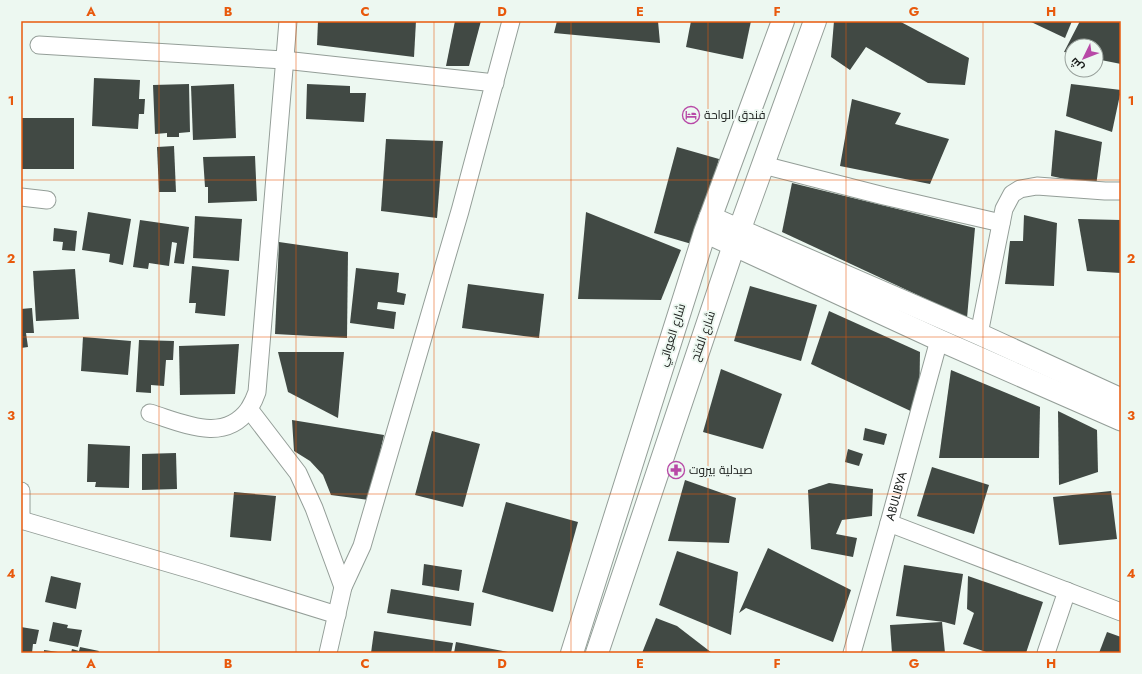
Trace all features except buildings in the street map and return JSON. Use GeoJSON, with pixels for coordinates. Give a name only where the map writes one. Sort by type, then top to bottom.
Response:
{"type":"FeatureCollection","features":[{"type":"Feature","properties":{"kind":"main road","name":"شارع العواتي"},"geometry":{"type":"LineString","coordinates":[[572,653],[708,224],[783,21]]}},
{"type":"Feature","properties":{"kind":"main road","name":"شارع الفتح"},"geometry":{"type":"LineString","coordinates":[[597,653],[737,237],[815,21]]}},
{"type":"Feature","properties":{"kind":"street"},"geometry":{"type":"LineString","coordinates":[[150,413],[195,427],[211,429],[226,428],[240,420],[249,408],[257,392],[288,21]]}},
{"type":"Feature","properties":{"kind":"street"},"geometry":{"type":"LineString","coordinates":[[328,653],[343,587],[362,546],[495,83],[511,21]]}},
{"type":"Feature","properties":{"kind":"street"},"geometry":{"type":"LineString","coordinates":[[39,45],[284,60],[495,83]]}},
{"type":"Feature","properties":{"kind":"street"},"geometry":{"type":"LineString","coordinates":[[763,165],[884,196],[1001,223]]}},
{"type":"Feature","properties":{"kind":"street"},"geometry":{"type":"LineString","coordinates":[[979,334],[1001,223],[1007,202],[1012,194],[1020,189],[1037,186],[1121,191]]}},
{"type":"Feature","properties":{"kind":"street"},"geometry":{"type":"LineString","coordinates":[[21,197],[47,200]]}},
{"type":"Feature","properties":{"kind":"street"},"geometry":{"type":"LineString","coordinates":[[708,224],[979,334],[1121,399]]}},
{"type":"Feature","properties":{"kind":"street"},"geometry":{"type":"LineString","coordinates":[[737,237],[939,340],[1121,420]]}},
{"type":"Feature","properties":{"kind":"street","name":"ABULIBYA"},"geometry":{"type":"LineString","coordinates":[[852,653],[939,340]]}},
{"type":"Feature","properties":{"kind":"street"},"geometry":{"type":"LineString","coordinates":[[249,408],[298,473],[314,508],[343,587]]}},
{"type":"Feature","properties":{"kind":"street"},"geometry":{"type":"LineString","coordinates":[[21,491],[21,521],[202,573],[337,616]]}},
{"type":"Feature","properties":{"kind":"street"},"geometry":{"type":"LineString","coordinates":[[889,523],[1121,612]]}},
{"type":"Feature","properties":{"kind":"street"},"geometry":{"type":"LineString","coordinates":[[1046,653],[1067,591]]}},
{"type":"Feature","properties":{"kind":"place","name":"فندق الواحة"},"geometry":{"type":"Point","coordinates":[691,115]}},
{"type":"Feature","properties":{"kind":"place","name":"صيدلية بيروت"},"geometry":{"type":"Point","coordinates":[676,470]}}]}
